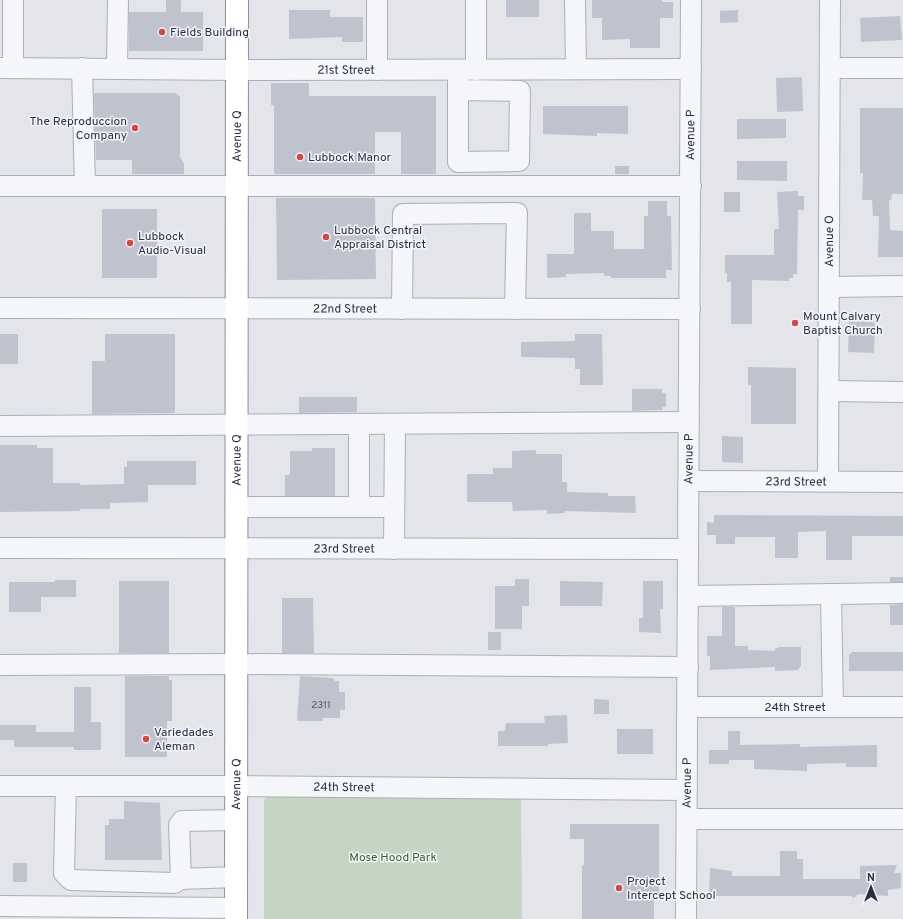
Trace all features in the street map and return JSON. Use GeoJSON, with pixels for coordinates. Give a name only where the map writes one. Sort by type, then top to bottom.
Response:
{"type":"FeatureCollection","features":[{"type":"Feature","properties":{"kind":"highway","name":"Avenue Q"},"geometry":{"type":"LineString","coordinates":[[236,913],[237,0]]}},
{"type":"Feature","properties":{"kind":"street"},"geometry":{"type":"LineString","coordinates":[[6,68],[13,0]]}},
{"type":"Feature","properties":{"kind":"street"},"geometry":{"type":"LineString","coordinates":[[117,69],[118,0]]}},
{"type":"Feature","properties":{"kind":"street"},"geometry":{"type":"LineString","coordinates":[[377,0],[377,70]]}},
{"type":"Feature","properties":{"kind":"street"},"geometry":{"type":"LineString","coordinates":[[458,90],[520,90],[519,161],[458,162],[458,90],[467,70],[476,0]]}},
{"type":"Feature","properties":{"kind":"street"},"geometry":{"type":"LineString","coordinates":[[575,0],[576,69]]}},
{"type":"Feature","properties":{"kind":"street","name":"Avenue P"},"geometry":{"type":"LineString","coordinates":[[686,919],[691,0]]}},
{"type":"Feature","properties":{"kind":"street","name":"Avenue O"},"geometry":{"type":"LineString","coordinates":[[828,481],[830,0]]}},
{"type":"Feature","properties":{"kind":"street","name":"21st Street"},"geometry":{"type":"LineString","coordinates":[[6,68],[237,70],[691,69]]}},
{"type":"Feature","properties":{"kind":"street"},"geometry":{"type":"LineString","coordinates":[[82,68],[85,186]]}},
{"type":"Feature","properties":{"kind":"street"},"geometry":{"type":"LineString","coordinates":[[830,68],[903,68]]}},
{"type":"Feature","properties":{"kind":"street"},"geometry":{"type":"LineString","coordinates":[[0,186],[691,186]]}},
{"type":"Feature","properties":{"kind":"street"},"geometry":{"type":"LineString","coordinates":[[402,309],[403,214],[517,213],[515,309]]}},
{"type":"Feature","properties":{"kind":"street"},"geometry":{"type":"LineString","coordinates":[[830,288],[903,286]]}},
{"type":"Feature","properties":{"kind":"street","name":"22nd Street"},"geometry":{"type":"LineString","coordinates":[[0,308],[690,309]]}},
{"type":"Feature","properties":{"kind":"street"},"geometry":{"type":"LineString","coordinates":[[829,391],[903,392]]}},
{"type":"Feature","properties":{"kind":"street"},"geometry":{"type":"LineString","coordinates":[[0,426],[236,426],[689,422]]}},
{"type":"Feature","properties":{"kind":"street"},"geometry":{"type":"LineString","coordinates":[[394,549],[395,424]]}},
{"type":"Feature","properties":{"kind":"street"},"geometry":{"type":"LineString","coordinates":[[359,425],[359,507]]}},
{"type":"Feature","properties":{"kind":"street","name":"23rd Street"},"geometry":{"type":"LineString","coordinates":[[689,481],[903,482]]}},
{"type":"Feature","properties":{"kind":"street"},"geometry":{"type":"LineString","coordinates":[[236,507],[394,507]]}},
{"type":"Feature","properties":{"kind":"street","name":"23rd Street"},"geometry":{"type":"LineString","coordinates":[[0,548],[688,549]]}},
{"type":"Feature","properties":{"kind":"street"},"geometry":{"type":"LineString","coordinates":[[688,596],[903,593]]}},
{"type":"Feature","properties":{"kind":"street"},"geometry":{"type":"LineString","coordinates":[[831,594],[833,707]]}},
{"type":"Feature","properties":{"kind":"street"},"geometry":{"type":"LineString","coordinates":[[0,666],[236,664],[688,667]]}},
{"type":"Feature","properties":{"kind":"street","name":"24th Street"},"geometry":{"type":"LineString","coordinates":[[688,707],[903,707]]}},
{"type":"Feature","properties":{"kind":"street","name":"24th Street"},"geometry":{"type":"LineString","coordinates":[[0,786],[235,786],[687,790]]}},
{"type":"Feature","properties":{"kind":"street"},"geometry":{"type":"LineString","coordinates":[[66,786],[64,873],[70,880],[174,883],[181,879],[236,877]]}},
{"type":"Feature","properties":{"kind":"street"},"geometry":{"type":"LineString","coordinates":[[687,819],[903,819]]}},
{"type":"Feature","properties":{"kind":"street"},"geometry":{"type":"LineString","coordinates":[[181,879],[179,825],[182,821],[235,820]]}},
{"type":"Feature","properties":{"kind":"street"},"geometry":{"type":"LineString","coordinates":[[0,906],[236,913]]}},
{"type":"Feature","properties":{"kind":"green space","name":"Mose Hood Park"},"geometry":{"type":"Polygon","coordinates":[[[521,796],[522,919],[264,919],[264,800],[267,797],[521,796]]]}},
{"type":"Feature","properties":{"kind":"building","name":"Fields Building"},"geometry":{"type":"Polygon","coordinates":[[[166,0],[181,0],[181,12],[203,12],[203,51],[129,51],[129,12],[166,12],[166,0]]]}},
{"type":"Feature","properties":{"kind":"building"},"geometry":{"type":"Polygon","coordinates":[[[506,0],[539,0],[539,17],[506,17],[506,0]]]}},
{"type":"Feature","properties":{"kind":"building"},"geometry":{"type":"Polygon","coordinates":[[[592,0],[662,0],[662,2],[673,2],[673,18],[660,18],[660,48],[630,48],[630,39],[602,40],[602,18],[592,18],[592,0]]]}},
{"type":"Feature","properties":{"kind":"building"},"geometry":{"type":"Polygon","coordinates":[[[289,10],[330,10],[330,17],[363,17],[363,42],[342,42],[342,37],[289,39],[289,10]]]}},
{"type":"Feature","properties":{"kind":"building"},"geometry":{"type":"Polygon","coordinates":[[[738,10],[738,22],[720,23],[720,11],[738,10]]]}},
{"type":"Feature","properties":{"kind":"building"},"geometry":{"type":"Polygon","coordinates":[[[900,16],[902,40],[861,42],[860,18],[900,16]]]}},
{"type":"Feature","properties":{"kind":"building"},"geometry":{"type":"Polygon","coordinates":[[[802,77],[803,111],[777,112],[776,78],[802,77]]]}},
{"type":"Feature","properties":{"kind":"building","name":"Lubbock Manor"},"geometry":{"type":"Polygon","coordinates":[[[271,83],[309,83],[309,96],[436,96],[436,174],[401,174],[401,132],[375,132],[375,174],[274,174],[274,105],[271,105],[271,83]]]}},
{"type":"Feature","properties":{"kind":"building","name":"The Reproduccion Company"},"geometry":{"type":"Polygon","coordinates":[[[94,93],[176,93],[180,97],[180,157],[184,164],[184,174],[132,174],[132,160],[96,160],[94,93]]]}},
{"type":"Feature","properties":{"kind":"building"},"geometry":{"type":"Polygon","coordinates":[[[543,106],[628,106],[628,134],[597,133],[597,136],[543,134],[543,106]]]}},
{"type":"Feature","properties":{"kind":"building"},"geometry":{"type":"Polygon","coordinates":[[[860,108],[903,108],[903,194],[892,194],[891,201],[889,200],[890,230],[903,231],[903,257],[878,257],[879,216],[873,216],[872,200],[862,200],[863,173],[860,173],[860,108]]]}},
{"type":"Feature","properties":{"kind":"building"},"geometry":{"type":"Polygon","coordinates":[[[737,119],[786,119],[786,138],[737,139],[737,119]]]}},
{"type":"Feature","properties":{"kind":"building"},"geometry":{"type":"Polygon","coordinates":[[[737,161],[787,161],[787,181],[737,180],[737,161]]]}},
{"type":"Feature","properties":{"kind":"building"},"geometry":{"type":"Polygon","coordinates":[[[615,166],[629,166],[629,174],[615,174],[615,166]]]}},
{"type":"Feature","properties":{"kind":"building"},"geometry":{"type":"Polygon","coordinates":[[[798,191],[798,196],[804,196],[804,210],[798,210],[797,274],[793,274],[793,278],[789,278],[789,281],[752,280],[752,324],[731,324],[731,282],[727,282],[727,273],[725,273],[725,255],[774,255],[774,229],[779,229],[777,192],[798,191]]]}},
{"type":"Feature","properties":{"kind":"building"},"geometry":{"type":"Polygon","coordinates":[[[724,192],[740,192],[740,212],[724,212],[724,192]]]}},
{"type":"Feature","properties":{"kind":"building","name":"Lubbock Central Appraisal District"},"geometry":{"type":"Polygon","coordinates":[[[276,198],[375,198],[376,279],[277,280],[276,198]]]}},
{"type":"Feature","properties":{"kind":"building"},"geometry":{"type":"Polygon","coordinates":[[[648,201],[667,201],[667,216],[671,216],[672,270],[666,270],[666,278],[611,278],[611,276],[604,276],[604,273],[566,274],[566,277],[547,278],[547,254],[574,254],[574,213],[591,213],[591,231],[614,231],[614,249],[644,249],[644,216],[648,216],[648,201]]]}},
{"type":"Feature","properties":{"kind":"building","name":"Lubbock Audio-Visual"},"geometry":{"type":"Polygon","coordinates":[[[102,209],[157,209],[157,278],[102,278],[102,209]]]}},
{"type":"Feature","properties":{"kind":"building"},"geometry":{"type":"Polygon","coordinates":[[[849,321],[875,322],[874,353],[848,352],[849,321]]]}},
{"type":"Feature","properties":{"kind":"building"},"geometry":{"type":"Polygon","coordinates":[[[0,334],[18,334],[18,364],[0,364],[0,334]]]}},
{"type":"Feature","properties":{"kind":"building"},"geometry":{"type":"Polygon","coordinates":[[[105,334],[175,334],[175,413],[92,414],[92,361],[105,361],[105,334]]]}},
{"type":"Feature","properties":{"kind":"building"},"geometry":{"type":"Polygon","coordinates":[[[575,334],[602,334],[603,385],[580,385],[580,369],[575,369],[575,358],[521,357],[521,342],[575,341],[575,334]]]}},
{"type":"Feature","properties":{"kind":"building"},"geometry":{"type":"Polygon","coordinates":[[[748,367],[796,368],[796,424],[751,424],[751,385],[748,385],[748,367]]]}},
{"type":"Feature","properties":{"kind":"building"},"geometry":{"type":"Polygon","coordinates":[[[632,389],[662,389],[662,393],[666,393],[666,407],[662,407],[662,410],[632,411],[632,389]]]}},
{"type":"Feature","properties":{"kind":"building"},"geometry":{"type":"Polygon","coordinates":[[[299,397],[357,397],[357,412],[299,413],[299,397]]]}},
{"type":"Feature","properties":{"kind":"building"},"geometry":{"type":"Polygon","coordinates":[[[722,436],[743,437],[743,463],[722,462],[722,436]]]}},
{"type":"Feature","properties":{"kind":"building"},"geometry":{"type":"Polygon","coordinates":[[[0,445],[37,445],[37,448],[53,448],[53,483],[80,483],[80,485],[124,484],[124,467],[127,467],[127,461],[196,461],[196,485],[148,485],[148,502],[110,503],[110,509],[0,512],[0,445]]]}},
{"type":"Feature","properties":{"kind":"building"},"geometry":{"type":"Polygon","coordinates":[[[312,448],[335,448],[335,496],[285,496],[285,475],[290,475],[290,451],[312,451],[312,448]]]}},
{"type":"Feature","properties":{"kind":"building"},"geometry":{"type":"Polygon","coordinates":[[[536,450],[536,454],[562,454],[562,482],[567,482],[567,492],[608,493],[608,496],[635,496],[636,513],[565,511],[565,513],[547,514],[547,510],[513,511],[512,502],[467,502],[467,474],[493,474],[493,468],[512,468],[512,451],[536,450]]]}},
{"type":"Feature","properties":{"kind":"building"},"geometry":{"type":"Polygon","coordinates":[[[714,515],[903,516],[903,536],[852,536],[852,560],[826,560],[826,531],[798,532],[798,558],[775,558],[775,537],[735,537],[735,544],[716,544],[716,535],[707,535],[707,522],[714,523],[714,515]]]}},
{"type":"Feature","properties":{"kind":"building"},"geometry":{"type":"Polygon","coordinates":[[[890,577],[903,577],[903,582],[890,582],[890,577]]]}},
{"type":"Feature","properties":{"kind":"building"},"geometry":{"type":"Polygon","coordinates":[[[515,579],[529,579],[529,606],[522,606],[522,629],[495,629],[495,586],[515,586],[515,579]]]}},
{"type":"Feature","properties":{"kind":"building"},"geometry":{"type":"Polygon","coordinates":[[[55,580],[76,580],[76,597],[41,597],[41,612],[9,612],[9,582],[55,582],[55,580]]]}},
{"type":"Feature","properties":{"kind":"building"},"geometry":{"type":"Polygon","coordinates":[[[119,581],[169,581],[169,653],[119,653],[119,581]]]}},
{"type":"Feature","properties":{"kind":"building"},"geometry":{"type":"Polygon","coordinates":[[[560,581],[603,582],[602,606],[560,606],[560,581]]]}},
{"type":"Feature","properties":{"kind":"building"},"geometry":{"type":"Polygon","coordinates":[[[643,581],[663,581],[663,609],[660,609],[661,633],[639,632],[639,618],[643,618],[643,581]]]}},
{"type":"Feature","properties":{"kind":"building"},"geometry":{"type":"Polygon","coordinates":[[[282,598],[313,598],[314,653],[282,653],[282,598]]]}},
{"type":"Feature","properties":{"kind":"building"},"geometry":{"type":"Polygon","coordinates":[[[903,604],[903,625],[890,625],[890,605],[903,604]]]}},
{"type":"Feature","properties":{"kind":"building"},"geometry":{"type":"Polygon","coordinates":[[[722,607],[735,607],[735,646],[748,646],[748,650],[775,651],[775,649],[780,647],[801,647],[801,666],[798,670],[775,671],[775,667],[710,670],[710,656],[707,656],[707,636],[722,636],[722,607]]]}},
{"type":"Feature","properties":{"kind":"building"},"geometry":{"type":"Polygon","coordinates":[[[488,632],[501,632],[501,650],[488,650],[488,632]]]}},
{"type":"Feature","properties":{"kind":"building"},"geometry":{"type":"Polygon","coordinates":[[[851,652],[903,652],[903,671],[849,671],[849,654],[851,654],[851,652]]]}},
{"type":"Feature","properties":{"kind":"building"},"geometry":{"type":"Polygon","coordinates":[[[125,676],[169,676],[169,680],[172,680],[172,721],[167,721],[167,757],[125,757],[125,676]]]}},
{"type":"Feature","properties":{"kind":"building"},"geometry":{"type":"Polygon","coordinates":[[[300,676],[333,678],[335,681],[339,681],[339,692],[345,692],[345,710],[340,710],[340,718],[323,718],[323,721],[297,721],[300,676]]]}},
{"type":"Feature","properties":{"kind":"building"},"geometry":{"type":"Polygon","coordinates":[[[74,687],[91,687],[91,722],[101,722],[101,750],[74,750],[74,747],[14,747],[14,740],[0,740],[0,725],[36,725],[36,732],[74,732],[74,687]]]}},
{"type":"Feature","properties":{"kind":"building"},"geometry":{"type":"Polygon","coordinates":[[[594,699],[609,700],[609,714],[594,714],[594,699]]]}},
{"type":"Feature","properties":{"kind":"building"},"geometry":{"type":"Polygon","coordinates":[[[567,715],[568,743],[548,744],[548,746],[498,746],[498,731],[505,731],[506,723],[545,723],[544,716],[567,715]]]}},
{"type":"Feature","properties":{"kind":"building"},"geometry":{"type":"Polygon","coordinates":[[[617,729],[653,729],[653,754],[617,754],[617,729]]]}},
{"type":"Feature","properties":{"kind":"building"},"geometry":{"type":"Polygon","coordinates":[[[728,731],[740,731],[740,745],[800,744],[800,747],[877,745],[877,767],[846,767],[846,763],[807,764],[807,771],[754,769],[754,760],[729,760],[729,764],[709,764],[709,750],[728,750],[728,731]]]}},
{"type":"Feature","properties":{"kind":"building"},"geometry":{"type":"Polygon","coordinates":[[[124,801],[160,803],[162,860],[105,860],[105,825],[109,825],[109,819],[124,819],[124,801]]]}},
{"type":"Feature","properties":{"kind":"building"},"geometry":{"type":"Polygon","coordinates":[[[570,824],[659,824],[659,894],[654,894],[654,919],[582,919],[582,865],[584,865],[584,839],[570,839],[570,824]]]}},
{"type":"Feature","properties":{"kind":"building"},"geometry":{"type":"Polygon","coordinates":[[[780,851],[797,851],[797,859],[803,859],[803,879],[860,879],[860,866],[897,865],[894,873],[901,873],[901,888],[888,890],[888,896],[858,894],[854,898],[851,896],[709,896],[710,868],[732,871],[732,876],[780,876],[780,851]]]}},
{"type":"Feature","properties":{"kind":"building"},"geometry":{"type":"Polygon","coordinates":[[[13,863],[27,863],[27,882],[13,882],[13,863]]]}},
{"type":"Feature","properties":{"kind":"place","name":"Fields Building"},"geometry":{"type":"Point","coordinates":[162,32]}},
{"type":"Feature","properties":{"kind":"place","name":"The Reproduccion Company"},"geometry":{"type":"Point","coordinates":[135,128]}},
{"type":"Feature","properties":{"kind":"place","name":"Lubbock Manor"},"geometry":{"type":"Point","coordinates":[300,157]}},
{"type":"Feature","properties":{"kind":"place","name":"Lubbock Central Appraisal District"},"geometry":{"type":"Point","coordinates":[326,237]}},
{"type":"Feature","properties":{"kind":"place","name":"Lubbock Audio-Visual"},"geometry":{"type":"Point","coordinates":[130,243]}},
{"type":"Feature","properties":{"kind":"place","name":"Mount Calvary Baptist Church"},"geometry":{"type":"Point","coordinates":[795,323]}},
{"type":"Feature","properties":{"kind":"place","name":"Variedades Aleman"},"geometry":{"type":"Point","coordinates":[146,739]}},
{"type":"Feature","properties":{"kind":"place","name":"Project Intercept School"},"geometry":{"type":"Point","coordinates":[619,888]}}]}
